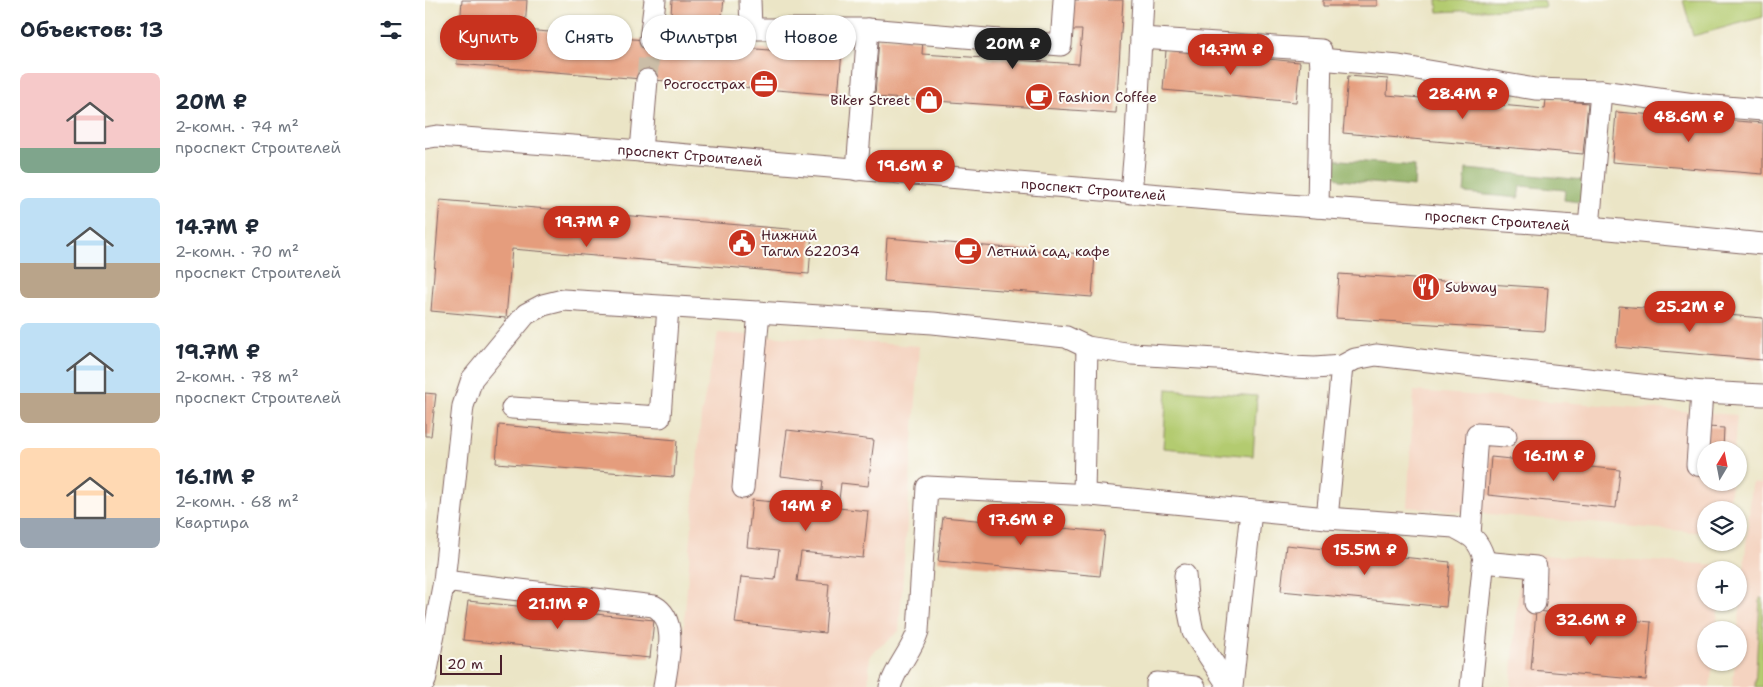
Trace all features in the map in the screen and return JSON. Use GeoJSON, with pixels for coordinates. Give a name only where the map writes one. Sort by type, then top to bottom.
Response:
{"type":"FeatureCollection","features":[{"type":"Feature","properties":{"kind":"street"},"geometry":{"type":"LineString","coordinates":[[653,15],[655,0]]}},
{"type":"Feature","properties":{"kind":"street"},"geometry":{"type":"LineString","coordinates":[[750,0],[751,29],[868,29],[1061,45],[1064,0]]}},
{"type":"Feature","properties":{"kind":"street"},"geometry":{"type":"LineString","coordinates":[[1131,193],[1143,0]]}},
{"type":"Feature","properties":{"kind":"street"},"geometry":{"type":"LineString","coordinates":[[857,170],[868,29]]}},
{"type":"Feature","properties":{"kind":"street"},"geometry":{"type":"LineString","coordinates":[[1141,38],[1321,50],[1318,207]]}},
{"type":"Feature","properties":{"kind":"street"},"geometry":{"type":"LineString","coordinates":[[1320,59],[1399,66],[1535,89],[1601,91],[1763,110]]}},
{"type":"Feature","properties":{"kind":"street"},"geometry":{"type":"LineString","coordinates":[[641,151],[647,80]]}},
{"type":"Feature","properties":{"kind":"street"},"geometry":{"type":"LineString","coordinates":[[1589,227],[1601,91]]}},
{"type":"Feature","properties":{"kind":"street","name":"проспект Строителей"},"geometry":{"type":"LineString","coordinates":[[425,138],[437,136],[641,151],[1131,193],[1456,219],[1589,227],[1763,244]]}},
{"type":"Feature","properties":{"kind":"street"},"geometry":{"type":"LineString","coordinates":[[425,681],[444,580],[463,406],[472,379],[526,314],[543,305],[563,300],[933,323],[1066,336],[1087,347],[1132,354],[1234,360],[1291,367],[1342,366],[1355,359],[1376,355],[1701,392],[1763,395]]}},
{"type":"Feature","properties":{"kind":"street"},"geometry":{"type":"LineString","coordinates":[[512,408],[660,417],[668,307]]}},
{"type":"Feature","properties":{"kind":"street"},"geometry":{"type":"LineString","coordinates":[[743,488],[759,312]]}},
{"type":"Feature","properties":{"kind":"street"},"geometry":{"type":"LineString","coordinates":[[1084,495],[1087,347]]}},
{"type":"Feature","properties":{"kind":"street"},"geometry":{"type":"LineString","coordinates":[[1327,518],[1342,366]]}},
{"type":"Feature","properties":{"kind":"street"},"geometry":{"type":"LineString","coordinates":[[1698,441],[1701,392]]}},
{"type":"Feature","properties":{"kind":"street"},"geometry":{"type":"LineString","coordinates":[[1470,535],[1477,434],[1506,436]]}},
{"type":"Feature","properties":{"kind":"street"},"geometry":{"type":"LineString","coordinates":[[890,687],[894,674],[915,642],[918,631],[927,487],[1084,495],[1327,518],[1455,527],[1470,535],[1479,544],[1483,562],[1471,687]]}},
{"type":"Feature","properties":{"kind":"street"},"geometry":{"type":"LineString","coordinates":[[1231,687],[1251,511]]}},
{"type":"Feature","properties":{"kind":"street"},"geometry":{"type":"LineString","coordinates":[[1483,562],[1536,567],[1535,603]]}},
{"type":"Feature","properties":{"kind":"street"},"geometry":{"type":"LineString","coordinates":[[1185,575],[1193,632],[1231,687]]}},
{"type":"Feature","properties":{"kind":"street"},"geometry":{"type":"LineString","coordinates":[[444,580],[654,606],[664,614],[671,629],[664,687]]}},
{"type":"Feature","properties":{"kind":"street"},"geometry":{"type":"LineString","coordinates":[[1157,687],[1157,683],[1195,687]]}},
{"type":"Feature","properties":{"kind":"shaded area"},"geometry":{"type":"Polygon","coordinates":[[[718,333],[920,346],[899,631],[870,655],[868,687],[679,687],[701,415],[718,333]]]}},
{"type":"Feature","properties":{"kind":"shaded area"},"geometry":{"type":"Polygon","coordinates":[[[1414,391],[1737,415],[1735,441],[1697,441],[1697,491],[1730,491],[1730,501],[1697,501],[1697,532],[1407,507],[1414,391]]]}},
{"type":"Feature","properties":{"kind":"shaded area"},"geometry":{"type":"Polygon","coordinates":[[[1752,483],[1763,484],[1763,687],[1732,687],[1734,671],[1747,671],[1747,621],[1739,621],[1740,611],[1747,611],[1747,561],[1745,561],[1752,483]]]}},
{"type":"Feature","properties":{"kind":"shaded area"},"geometry":{"type":"Polygon","coordinates":[[[1521,554],[1697,564],[1697,611],[1718,611],[1717,621],[1697,621],[1697,671],[1712,671],[1710,687],[1511,687],[1521,554]]]}},
{"type":"Feature","properties":{"kind":"green space"},"geometry":{"type":"Polygon","coordinates":[[[1437,0],[1544,0],[1546,7],[1438,12],[1437,0]]]}},
{"type":"Feature","properties":{"kind":"green space"},"geometry":{"type":"Polygon","coordinates":[[[1683,0],[1763,0],[1763,17],[1693,36],[1683,0]]]}},
{"type":"Feature","properties":{"kind":"green space"},"geometry":{"type":"Polygon","coordinates":[[[1329,159],[1415,166],[1414,187],[1340,180],[1330,171],[1329,159]]]}},
{"type":"Feature","properties":{"kind":"green space"},"geometry":{"type":"Polygon","coordinates":[[[1466,169],[1595,181],[1587,203],[1564,200],[1565,190],[1521,186],[1519,198],[1464,193],[1466,169]]]}},
{"type":"Feature","properties":{"kind":"green space"},"geometry":{"type":"Polygon","coordinates":[[[1167,389],[1257,396],[1253,456],[1163,448],[1167,389]]]}},
{"type":"Feature","properties":{"kind":"green space"},"geometry":{"type":"Polygon","coordinates":[[[1760,598],[1763,598],[1763,687],[1755,687],[1760,598]]]}},
{"type":"Feature","properties":{"kind":"building"},"geometry":{"type":"Polygon","coordinates":[[[462,0],[527,0],[526,15],[461,15],[462,0]]]}},
{"type":"Feature","properties":{"kind":"building"},"geometry":{"type":"Polygon","coordinates":[[[672,0],[724,0],[722,15],[671,15],[672,0]]]}},
{"type":"Feature","properties":{"kind":"building"},"geometry":{"type":"Polygon","coordinates":[[[1073,0],[1123,0],[1116,113],[875,97],[879,38],[923,40],[922,54],[1079,64],[1082,30],[1071,30],[1073,0]]]}},
{"type":"Feature","properties":{"kind":"building"},"geometry":{"type":"Polygon","coordinates":[[[1323,0],[1377,0],[1377,6],[1323,6],[1323,0]]]}},
{"type":"Feature","properties":{"kind":"building"},"geometry":{"type":"Polygon","coordinates":[[[537,31],[547,32],[547,60],[632,60],[632,39],[642,40],[642,60],[756,60],[756,49],[766,50],[766,60],[841,60],[838,95],[457,64],[457,60],[537,60],[537,31]]]}},
{"type":"Feature","properties":{"kind":"building"},"geometry":{"type":"Polygon","coordinates":[[[1166,50],[1300,62],[1296,102],[1163,90],[1166,50]]]}},
{"type":"Feature","properties":{"kind":"building"},"geometry":{"type":"Polygon","coordinates":[[[1348,76],[1388,79],[1387,95],[1545,109],[1546,99],[1588,103],[1583,154],[1343,133],[1348,76]]]}},
{"type":"Feature","properties":{"kind":"building"},"geometry":{"type":"Polygon","coordinates":[[[1616,112],[1763,123],[1763,174],[1612,162],[1616,112]]]}},
{"type":"Feature","properties":{"kind":"building"},"geometry":{"type":"Polygon","coordinates":[[[440,200],[812,231],[809,274],[512,249],[506,318],[431,311],[440,200]]]}},
{"type":"Feature","properties":{"kind":"building"},"geometry":{"type":"Polygon","coordinates":[[[887,238],[1095,255],[1092,297],[884,281],[887,238]]]}},
{"type":"Feature","properties":{"kind":"building"},"geometry":{"type":"Polygon","coordinates":[[[1339,274],[1548,288],[1545,331],[1336,318],[1339,274]]]}},
{"type":"Feature","properties":{"kind":"building"},"geometry":{"type":"Polygon","coordinates":[[[1619,306],[1763,318],[1763,360],[1616,347],[1619,306]]]}},
{"type":"Feature","properties":{"kind":"building"},"geometry":{"type":"Polygon","coordinates":[[[425,393],[436,394],[431,436],[425,436],[425,393]]]}},
{"type":"Feature","properties":{"kind":"building"},"geometry":{"type":"Polygon","coordinates":[[[499,425],[677,440],[674,477],[496,463],[499,425]]]}},
{"type":"Feature","properties":{"kind":"building"},"geometry":{"type":"Polygon","coordinates":[[[1707,427],[1724,428],[1723,441],[1706,441],[1707,427]]]}},
{"type":"Feature","properties":{"kind":"building"},"geometry":{"type":"Polygon","coordinates":[[[787,430],[874,440],[868,486],[841,483],[838,508],[868,511],[863,558],[801,552],[797,581],[829,584],[825,633],[735,623],[741,577],[775,580],[779,550],[747,547],[752,500],[820,506],[823,481],[781,476],[787,430]]]}},
{"type":"Feature","properties":{"kind":"building"},"geometry":{"type":"Polygon","coordinates":[[[1491,457],[1620,470],[1616,508],[1488,495],[1491,457]]]}},
{"type":"Feature","properties":{"kind":"building"},"geometry":{"type":"Polygon","coordinates":[[[943,517],[1105,532],[1100,576],[938,561],[943,517]]]}},
{"type":"Feature","properties":{"kind":"building"},"geometry":{"type":"Polygon","coordinates":[[[1286,545],[1450,562],[1446,607],[1281,591],[1286,545]]]}},
{"type":"Feature","properties":{"kind":"building"},"geometry":{"type":"Polygon","coordinates":[[[468,601],[654,620],[650,658],[463,640],[468,601]]]}},
{"type":"Feature","properties":{"kind":"building"},"geometry":{"type":"Polygon","coordinates":[[[1536,611],[1651,622],[1646,680],[1531,670],[1536,611]]]}},
{"type":"Feature","properties":{"kind":"tunnel"},"geometry":{"type":"LineString","coordinates":[[647,80],[648,60]]}},
{"type":"Feature","properties":{"kind":"place","name":"Росгосстрах"},"geometry":{"type":"Point","coordinates":[764,84]}},
{"type":"Feature","properties":{"kind":"place","name":"Fashion Coffee"},"geometry":{"type":"Point","coordinates":[1039,97]}},
{"type":"Feature","properties":{"kind":"place","name":"Biker Street"},"geometry":{"type":"Point","coordinates":[929,100]}},
{"type":"Feature","properties":{"kind":"place","name":"Нижний Тагил 622034"},"geometry":{"type":"Point","coordinates":[742,243]}},
{"type":"Feature","properties":{"kind":"place","name":"Летний сад, кафе"},"geometry":{"type":"Point","coordinates":[968,251]}},
{"type":"Feature","properties":{"kind":"place","name":"Subway"},"geometry":{"type":"Point","coordinates":[1426,287]}}]}
